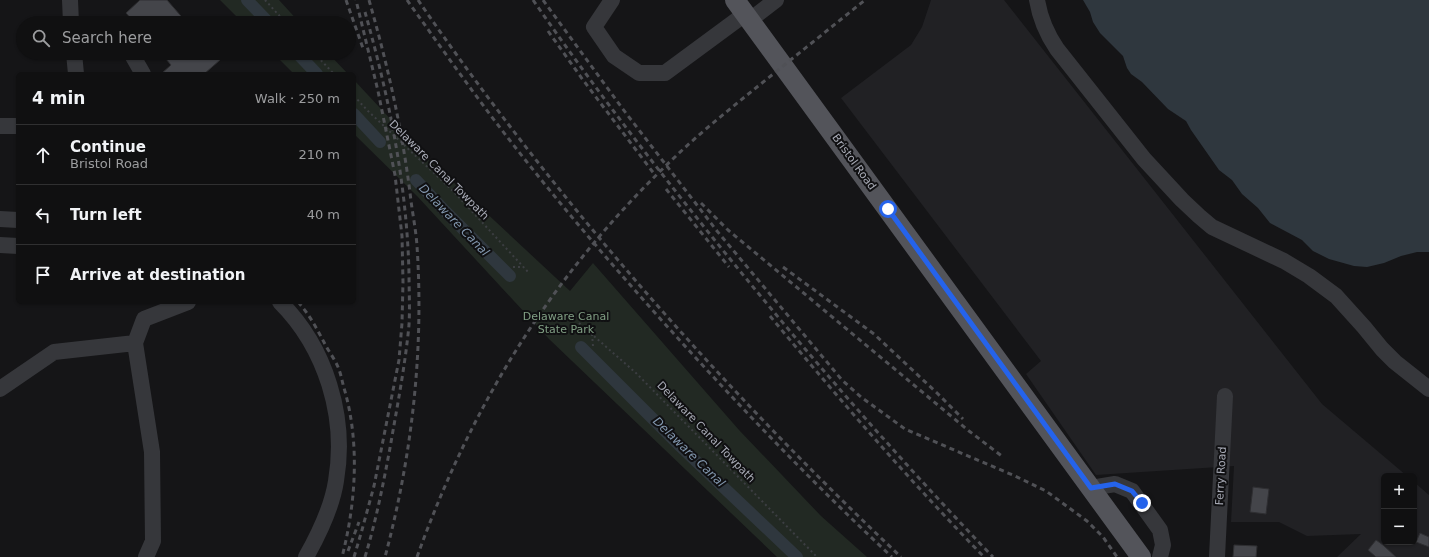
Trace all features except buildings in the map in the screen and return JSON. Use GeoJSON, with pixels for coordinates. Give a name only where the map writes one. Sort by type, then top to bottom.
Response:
{"type":"FeatureCollection","features":[{"type":"Feature","properties":{"kind":"main road","name":"Bristol Road"},"geometry":{"type":"LineString","coordinates":[[744,11],[1141,557]]}},
{"type":"Feature","properties":{"kind":"street"},"geometry":{"type":"LineString","coordinates":[[70,0],[71,16]]}},
{"type":"Feature","properties":{"kind":"street"},"geometry":{"type":"LineString","coordinates":[[612,0],[594,27],[614,56],[639,73],[665,73],[744,11],[776,0]]}},
{"type":"Feature","properties":{"kind":"street"},"geometry":{"type":"LineString","coordinates":[[1036,0],[1045,30],[1056,49],[1144,159],[1182,200],[1212,227],[1284,261],[1309,276],[1336,296],[1382,349],[1395,362],[1429,389]]}},
{"type":"Feature","properties":{"kind":"street"},"geometry":{"type":"LineString","coordinates":[[75,60],[76,72]]}},
{"type":"Feature","properties":{"kind":"street"},"geometry":{"type":"LineString","coordinates":[[135,60],[142,72]]}},
{"type":"Feature","properties":{"kind":"street"},"geometry":{"type":"LineString","coordinates":[[0,126],[16,126]]}},
{"type":"Feature","properties":{"kind":"street"},"geometry":{"type":"LineString","coordinates":[[0,219],[16,220]]}},
{"type":"Feature","properties":{"kind":"street"},"geometry":{"type":"LineString","coordinates":[[0,245],[16,246]]}},
{"type":"Feature","properties":{"kind":"street"},"geometry":{"type":"LineString","coordinates":[[146,557],[153,541],[152,452],[135,343],[144,319],[183,304]]}},
{"type":"Feature","properties":{"kind":"street"},"geometry":{"type":"LineString","coordinates":[[282,304],[309,337],[322,365],[332,394],[339,437],[338,469],[333,496],[316,538],[306,557]]}},
{"type":"Feature","properties":{"kind":"street"},"geometry":{"type":"LineString","coordinates":[[0,389],[54,352],[135,343]]}},
{"type":"Feature","properties":{"kind":"street","name":"Ferry Road"},"geometry":{"type":"LineString","coordinates":[[1217,557],[1225,396]]}},
{"type":"Feature","properties":{"kind":"street"},"geometry":{"type":"LineString","coordinates":[[1091,488],[1115,484],[1132,491],[1160,530],[1163,545],[1160,557]]}},
{"type":"Feature","properties":{"kind":"path"},"geometry":{"type":"LineString","coordinates":[[265,0],[280,16]]}},
{"type":"Feature","properties":{"kind":"path"},"geometry":{"type":"LineString","coordinates":[[321,60],[332,72]]}},
{"type":"Feature","properties":{"kind":"path","name":"Delaware Canal Towpath"},"geometry":{"type":"LineString","coordinates":[[356,98],[454,192],[529,274]]}},
{"type":"Feature","properties":{"kind":"path"},"geometry":{"type":"LineString","coordinates":[[513,267],[523,268]]}},
{"type":"Feature","properties":{"kind":"path","name":"Delaware Canal Towpath"},"geometry":{"type":"LineString","coordinates":[[579,323],[636,373],[817,557]]}},
{"type":"Feature","properties":{"kind":"path"},"geometry":{"type":"LineString","coordinates":[[592,334],[593,346]]}},
{"type":"Feature","properties":{"kind":"shaded area"},"geometry":{"type":"Polygon","coordinates":[[[931,0],[1004,0],[1322,404],[1403,473],[1381,473],[1381,545],[1417,545],[1417,485],[1429,495],[1429,557],[1337,557],[1361,534],[1307,536],[1279,522],[1231,522],[1234,466],[1096,475],[1026,374],[1041,361],[841,98],[911,45],[922,27],[931,0]]]}},
{"type":"Feature","properties":{"kind":"shaded area"},"geometry":{"type":"Polygon","coordinates":[[[1083,0],[1429,0],[1429,252],[1417,252],[1367,267],[1354,266],[1329,259],[1313,251],[1302,240],[1270,223],[1258,208],[1242,194],[1232,180],[1219,170],[1186,121],[1168,109],[1142,82],[1131,74],[1127,68],[1123,56],[1100,33],[1083,0]]]}},
{"type":"Feature","properties":{"kind":"green space"},"geometry":{"type":"Polygon","coordinates":[[[220,0],[279,0],[294,16],[236,16],[220,0]]]}},
{"type":"Feature","properties":{"kind":"green space"},"geometry":{"type":"Polygon","coordinates":[[[280,60],[335,60],[346,72],[292,72],[280,60]]]}},
{"type":"Feature","properties":{"kind":"green space","name":"Delaware Canal State Park"},"geometry":{"type":"Polygon","coordinates":[[[356,82],[424,155],[570,291],[593,263],[739,430],[821,516],[867,557],[777,557],[549,339],[417,196],[356,136],[356,82]]]}},
{"type":"Feature","properties":{"kind":"waterway","name":"Delaware Canal"},"geometry":{"type":"LineString","coordinates":[[247,0],[262,16]]}},
{"type":"Feature","properties":{"kind":"waterway","name":"Delaware Canal"},"geometry":{"type":"LineString","coordinates":[[304,60],[315,72]]}},
{"type":"Feature","properties":{"kind":"waterway","name":"Delaware Canal"},"geometry":{"type":"LineString","coordinates":[[356,116],[380,142]]}},
{"type":"Feature","properties":{"kind":"waterway","name":"Delaware Canal"},"geometry":{"type":"LineString","coordinates":[[416,180],[510,276]]}},
{"type":"Feature","properties":{"kind":"waterway","name":"Delaware Canal"},"geometry":{"type":"LineString","coordinates":[[581,347],[680,446],[797,557]]}},
{"type":"Feature","properties":{"kind":"railway"},"geometry":{"type":"LineString","coordinates":[[346,0],[352,16]]}},
{"type":"Feature","properties":{"kind":"railway"},"geometry":{"type":"LineString","coordinates":[[354,557],[374,486],[399,360],[403,282],[402,236],[395,175],[378,91],[356,0]]}},
{"type":"Feature","properties":{"kind":"railway"},"geometry":{"type":"LineString","coordinates":[[369,0],[389,75],[404,150],[416,235],[419,285],[419,324],[414,403],[402,480],[385,557]]}},
{"type":"Feature","properties":{"kind":"railway"},"geometry":{"type":"LineString","coordinates":[[407,0],[469,87],[508,138],[556,198],[622,276],[762,429],[826,494],[892,557]]}},
{"type":"Feature","properties":{"kind":"railway"},"geometry":{"type":"LineString","coordinates":[[418,0],[527,149],[585,221],[645,291],[706,360],[770,427],[901,557]]}},
{"type":"Feature","properties":{"kind":"railway"},"geometry":{"type":"LineString","coordinates":[[533,0],[576,61],[621,120],[747,279],[815,360],[920,480],[993,557]]}},
{"type":"Feature","properties":{"kind":"railway"},"geometry":{"type":"LineString","coordinates":[[543,0],[622,108],[717,231],[842,380],[861,397],[905,429],[1015,476],[1046,491],[1087,521],[1103,537],[1117,557]]}},
{"type":"Feature","properties":{"kind":"railway"},"geometry":{"type":"LineString","coordinates":[[417,557],[439,500],[464,445],[492,392],[522,341],[556,292],[592,245],[632,200],[696,138],[865,0]]}},
{"type":"Feature","properties":{"kind":"railway"},"geometry":{"type":"LineString","coordinates":[[365,12],[382,76],[401,174],[408,241],[409,325],[401,387],[390,448],[376,516],[365,557]]}},
{"type":"Feature","properties":{"kind":"railway"},"geometry":{"type":"LineString","coordinates":[[356,28],[364,51]]}},
{"type":"Feature","properties":{"kind":"railway"},"geometry":{"type":"LineString","coordinates":[[548,31],[655,175]]}},
{"type":"Feature","properties":{"kind":"railway"},"geometry":{"type":"LineString","coordinates":[[666,189],[729,267]]}},
{"type":"Feature","properties":{"kind":"railway"},"geometry":{"type":"LineString","coordinates":[[701,203],[728,230],[969,431],[1003,457]]}},
{"type":"Feature","properties":{"kind":"railway"},"geometry":{"type":"LineString","coordinates":[[783,267],[874,334],[963,419]]}},
{"type":"Feature","properties":{"kind":"railway"},"geometry":{"type":"LineString","coordinates":[[300,304],[314,323],[337,364],[349,409],[354,451],[353,494],[347,536],[342,557]]}},
{"type":"Feature","properties":{"kind":"railway"},"geometry":{"type":"LineString","coordinates":[[770,316],[875,439],[984,557]]}},
{"type":"Feature","properties":{"kind":"railway"},"geometry":{"type":"LineString","coordinates":[[348,551],[359,522]]}},
{"type":"Feature","properties":{"kind":"route"},"geometry":{"type":"LineString","coordinates":[[888,209],[1091,488],[1115,484],[1132,491],[1142,503]]}}]}
